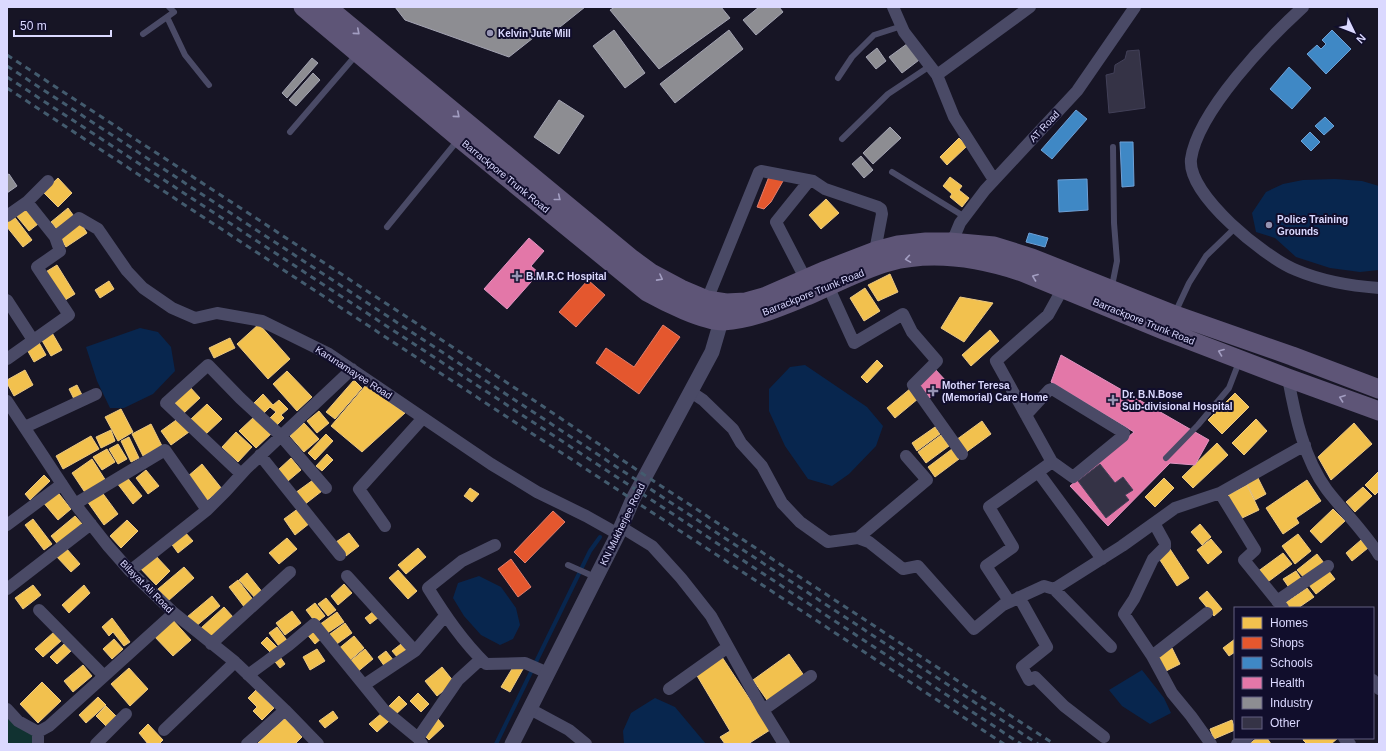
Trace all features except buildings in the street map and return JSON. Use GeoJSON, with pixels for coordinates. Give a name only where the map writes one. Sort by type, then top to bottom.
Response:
{"type":"FeatureCollection","features":[{"type":"Feature","properties":{"kind":"main road","name":"Barrackpore Trunk Road"},"geometry":{"type":"LineString","coordinates":[[303,7],[357,54],[647,292],[669,304],[702,316],[724,312],[746,302],[782,290],[805,278],[875,251],[912,243],[950,242],[998,247],[1032,258],[1111,289],[1240,359],[1379,411]]}},
{"type":"Feature","properties":{"kind":"main road","name":"Barrackpore Trunk Road"},"geometry":{"type":"LineString","coordinates":[[327,7],[650,273],[680,289],[707,300],[724,312],[748,318],[770,311],[888,262],[910,258],[936,256],[1006,267],[1063,288],[1172,323],[1292,356],[1379,389]]}},
{"type":"Feature","properties":{"kind":"street"},"geometry":{"type":"LineString","coordinates":[[893,7],[904,32],[934,70],[954,117],[994,180]]}},
{"type":"Feature","properties":{"kind":"street"},"geometry":{"type":"LineString","coordinates":[[934,70],[1030,7]]}},
{"type":"Feature","properties":{"kind":"street","name":"AT Road"},"geometry":{"type":"LineString","coordinates":[[950,242],[965,217],[994,180],[1077,91],[1135,7]]}},
{"type":"Feature","properties":{"kind":"street"},"geometry":{"type":"LineString","coordinates":[[1303,7],[1252,58],[1218,103],[1197,139],[1191,161],[1192,170],[1197,181],[1215,207],[1235,228],[1266,252],[1295,270],[1337,283],[1379,288]]}},
{"type":"Feature","properties":{"kind":"street"},"geometry":{"type":"LineString","coordinates":[[707,300],[759,172],[761,171],[813,181],[825,189],[878,207],[882,214],[875,251]]}},
{"type":"Feature","properties":{"kind":"street"},"geometry":{"type":"LineString","coordinates":[[7,216],[27,202],[48,181]]}},
{"type":"Feature","properties":{"kind":"street"},"geometry":{"type":"LineString","coordinates":[[805,278],[776,222],[809,181]]}},
{"type":"Feature","properties":{"kind":"street"},"geometry":{"type":"LineString","coordinates":[[7,359],[70,316],[37,267],[60,252],[55,237],[27,202]]}},
{"type":"Feature","properties":{"kind":"street","name":"Karunamayee Road"},"geometry":{"type":"LineString","coordinates":[[55,237],[79,218],[98,229],[127,271],[143,288],[172,308],[195,318],[216,313],[262,321],[329,354],[491,464],[537,492],[652,546],[681,578],[711,616],[763,710],[784,744]]}},
{"type":"Feature","properties":{"kind":"street"},"geometry":{"type":"LineString","coordinates":[[828,286],[854,343],[903,314],[912,332],[937,362],[913,385],[962,454]]}},
{"type":"Feature","properties":{"kind":"street"},"geometry":{"type":"LineString","coordinates":[[1026,415],[1049,390],[1052,389],[1124,433],[1123,436],[1073,477],[1052,462],[996,361],[1048,315],[1063,288]]}},
{"type":"Feature","properties":{"kind":"street"},"geometry":{"type":"LineString","coordinates":[[7,300],[33,340]]}},
{"type":"Feature","properties":{"kind":"street","name":"KN Mukherjee Road"},"geometry":{"type":"LineString","coordinates":[[512,744],[596,578],[633,499],[712,352],[724,312]]}},
{"type":"Feature","properties":{"kind":"street"},"geometry":{"type":"LineString","coordinates":[[241,474],[166,403],[208,365],[240,398],[281,436],[326,488]]}},
{"type":"Feature","properties":{"kind":"street"},"geometry":{"type":"LineString","coordinates":[[130,571],[207,510],[260,455],[352,369]]}},
{"type":"Feature","properties":{"kind":"street"},"geometry":{"type":"LineString","coordinates":[[1288,378],[1294,412],[1313,465],[1327,490],[1355,523],[1379,555]]}},
{"type":"Feature","properties":{"kind":"street"},"geometry":{"type":"LineString","coordinates":[[691,392],[703,400],[733,429],[741,443],[762,466],[782,503],[800,522],[828,542],[858,538],[869,542],[903,569],[918,566],[974,629],[1003,604],[1044,586],[1054,589],[1111,647]]}},
{"type":"Feature","properties":{"kind":"street"},"geometry":{"type":"LineString","coordinates":[[24,427],[96,394]]}},
{"type":"Feature","properties":{"kind":"street","name":"Bilayat Ali Road"},"geometry":{"type":"LineString","coordinates":[[9,409],[24,427],[75,504],[130,571],[174,614],[235,662],[286,710],[318,744]]}},
{"type":"Feature","properties":{"kind":"street"},"geometry":{"type":"LineString","coordinates":[[385,526],[358,489],[423,418]]}},
{"type":"Feature","properties":{"kind":"street"},"geometry":{"type":"LineString","coordinates":[[1054,589],[1102,559],[1175,508],[1220,493],[1305,445]]}},
{"type":"Feature","properties":{"kind":"street"},"geometry":{"type":"LineString","coordinates":[[75,504],[165,450],[207,510]]}},
{"type":"Feature","properties":{"kind":"street"},"geometry":{"type":"LineString","coordinates":[[260,455],[340,555]]}},
{"type":"Feature","properties":{"kind":"street"},"geometry":{"type":"LineString","coordinates":[[858,538],[926,480],[906,456]]}},
{"type":"Feature","properties":{"kind":"street"},"geometry":{"type":"LineString","coordinates":[[1052,462],[990,507],[1014,546],[986,566],[1014,599],[1048,647],[1022,667],[1029,680],[1035,677],[1064,706],[1104,737]]}},
{"type":"Feature","properties":{"kind":"street"},"geometry":{"type":"LineString","coordinates":[[1038,472],[1102,559]]}},
{"type":"Feature","properties":{"kind":"street"},"geometry":{"type":"LineString","coordinates":[[7,525],[62,484]]}},
{"type":"Feature","properties":{"kind":"street"},"geometry":{"type":"LineString","coordinates":[[1220,493],[1255,550],[1244,560],[1280,605],[1328,566]]}},
{"type":"Feature","properties":{"kind":"street"},"geometry":{"type":"LineString","coordinates":[[1154,523],[1165,543],[1166,548],[1153,559],[1134,599],[1124,614],[1152,656],[1172,693],[1211,744]]}},
{"type":"Feature","properties":{"kind":"street"},"geometry":{"type":"LineString","coordinates":[[7,589],[91,524]]}},
{"type":"Feature","properties":{"kind":"street"},"geometry":{"type":"LineString","coordinates":[[495,545],[462,561],[428,588],[445,616],[473,651],[486,664],[525,662],[548,673]]}},
{"type":"Feature","properties":{"kind":"street"},"geometry":{"type":"LineString","coordinates":[[211,644],[290,572]]}},
{"type":"Feature","properties":{"kind":"street"},"geometry":{"type":"LineString","coordinates":[[347,576],[415,651]]}},
{"type":"Feature","properties":{"kind":"street"},"geometry":{"type":"LineString","coordinates":[[39,610],[104,676]]}},
{"type":"Feature","properties":{"kind":"street"},"geometry":{"type":"LineString","coordinates":[[1152,656],[1207,613]]}},
{"type":"Feature","properties":{"kind":"street"},"geometry":{"type":"LineString","coordinates":[[7,709],[18,721],[38,738],[49,726],[174,614]]}},
{"type":"Feature","properties":{"kind":"street"},"geometry":{"type":"LineString","coordinates":[[364,685],[415,651],[445,616]]}},
{"type":"Feature","properties":{"kind":"street"},"geometry":{"type":"LineString","coordinates":[[248,675],[289,645],[314,624],[384,710],[420,741],[458,680],[481,659]]}},
{"type":"Feature","properties":{"kind":"street"},"geometry":{"type":"LineString","coordinates":[[669,689],[728,647]]}},
{"type":"Feature","properties":{"kind":"street"},"geometry":{"type":"LineString","coordinates":[[164,730],[235,662]]}},
{"type":"Feature","properties":{"kind":"street"},"geometry":{"type":"LineString","coordinates":[[763,710],[811,676]]}},
{"type":"Feature","properties":{"kind":"street"},"geometry":{"type":"LineString","coordinates":[[530,708],[569,730],[586,744]]}},
{"type":"Feature","properties":{"kind":"street"},"geometry":{"type":"LineString","coordinates":[[248,744],[286,710]]}},
{"type":"Feature","properties":{"kind":"street"},"geometry":{"type":"LineString","coordinates":[[96,744],[126,714]]}},
{"type":"Feature","properties":{"kind":"lane"},"geometry":{"type":"LineString","coordinates":[[143,34],[174,12],[169,7]]}},
{"type":"Feature","properties":{"kind":"lane"},"geometry":{"type":"LineString","coordinates":[[167,17],[185,55],[210,85]]}},
{"type":"Feature","properties":{"kind":"lane"},"geometry":{"type":"LineString","coordinates":[[838,78],[852,57],[874,35],[902,26]]}},
{"type":"Feature","properties":{"kind":"lane"},"geometry":{"type":"LineString","coordinates":[[290,132],[357,54]]}},
{"type":"Feature","properties":{"kind":"lane"},"geometry":{"type":"LineString","coordinates":[[842,139],[888,94],[934,70]]}},
{"type":"Feature","properties":{"kind":"lane"},"geometry":{"type":"LineString","coordinates":[[387,227],[459,138]]}},
{"type":"Feature","properties":{"kind":"lane"},"geometry":{"type":"LineString","coordinates":[[1111,289],[1117,262],[1114,223],[1113,147]]}},
{"type":"Feature","properties":{"kind":"lane"},"geometry":{"type":"LineString","coordinates":[[892,172],[965,217]]}},
{"type":"Feature","properties":{"kind":"lane"},"geometry":{"type":"LineString","coordinates":[[1172,323],[1188,283],[1206,256],[1235,228]]}},
{"type":"Feature","properties":{"kind":"lane"},"geometry":{"type":"LineString","coordinates":[[1166,458],[1198,425],[1229,388],[1240,359]]}},
{"type":"Feature","properties":{"kind":"lane"},"geometry":{"type":"LineString","coordinates":[[568,564],[596,578]]}},
{"type":"Feature","properties":{"kind":"green space"},"geometry":{"type":"Polygon","coordinates":[[[7,717],[36,736],[35,744],[7,744],[7,717]]]}},
{"type":"Feature","properties":{"kind":"water"},"geometry":{"type":"Polygon","coordinates":[[[1335,179],[1362,181],[1379,186],[1379,270],[1360,272],[1330,268],[1296,257],[1275,238],[1256,232],[1252,213],[1266,192],[1283,184],[1303,180],[1335,179]]]}},
{"type":"Feature","properties":{"kind":"water"},"geometry":{"type":"Polygon","coordinates":[[[140,328],[158,332],[171,347],[175,371],[153,394],[124,408],[110,408],[97,381],[86,347],[140,328]]]}},
{"type":"Feature","properties":{"kind":"water"},"geometry":{"type":"Polygon","coordinates":[[[805,365],[867,407],[883,426],[876,446],[849,474],[832,486],[808,479],[785,446],[769,411],[769,389],[790,367],[805,365]]]}},
{"type":"Feature","properties":{"kind":"water"},"geometry":{"type":"Polygon","coordinates":[[[479,576],[501,587],[516,608],[520,625],[513,639],[500,645],[481,635],[464,616],[453,598],[458,583],[479,576]]]}},
{"type":"Feature","properties":{"kind":"water"},"geometry":{"type":"Polygon","coordinates":[[[1142,670],[1164,698],[1171,713],[1150,724],[1122,706],[1109,690],[1142,670]]]}},
{"type":"Feature","properties":{"kind":"water"},"geometry":{"type":"Polygon","coordinates":[[[655,698],[675,707],[706,744],[624,744],[623,731],[631,713],[655,698]]]}},
{"type":"Feature","properties":{"kind":"waterway"},"geometry":{"type":"LineString","coordinates":[[496,744],[590,551],[600,537]]}},
{"type":"Feature","properties":{"kind":"railway"},"geometry":{"type":"LineString","coordinates":[[7,55],[1054,744]]}},
{"type":"Feature","properties":{"kind":"railway"},"geometry":{"type":"LineString","coordinates":[[7,66],[1038,744]]}},
{"type":"Feature","properties":{"kind":"railway"},"geometry":{"type":"LineString","coordinates":[[7,77],[1021,744]]}},
{"type":"Feature","properties":{"kind":"railway"},"geometry":{"type":"LineString","coordinates":[[7,88],[1004,744]]}},
{"type":"Feature","properties":{"kind":"place","name":"Kelvin Jute Mill"},"geometry":{"type":"Point","coordinates":[490,33]}},
{"type":"Feature","properties":{"kind":"place","name":"Police Training Grounds"},"geometry":{"type":"Point","coordinates":[1269,225]}},
{"type":"Feature","properties":{"kind":"place","name":"B.M.R.C Hospital"},"geometry":{"type":"Point","coordinates":[517,276]}},
{"type":"Feature","properties":{"kind":"place","name":"Mother Teresa (Memorial) Care Home"},"geometry":{"type":"Point","coordinates":[933,391]}},
{"type":"Feature","properties":{"kind":"place","name":"Dr. B.N.Bose Sub-divisional Hospital"},"geometry":{"type":"Point","coordinates":[1113,400]}}]}
